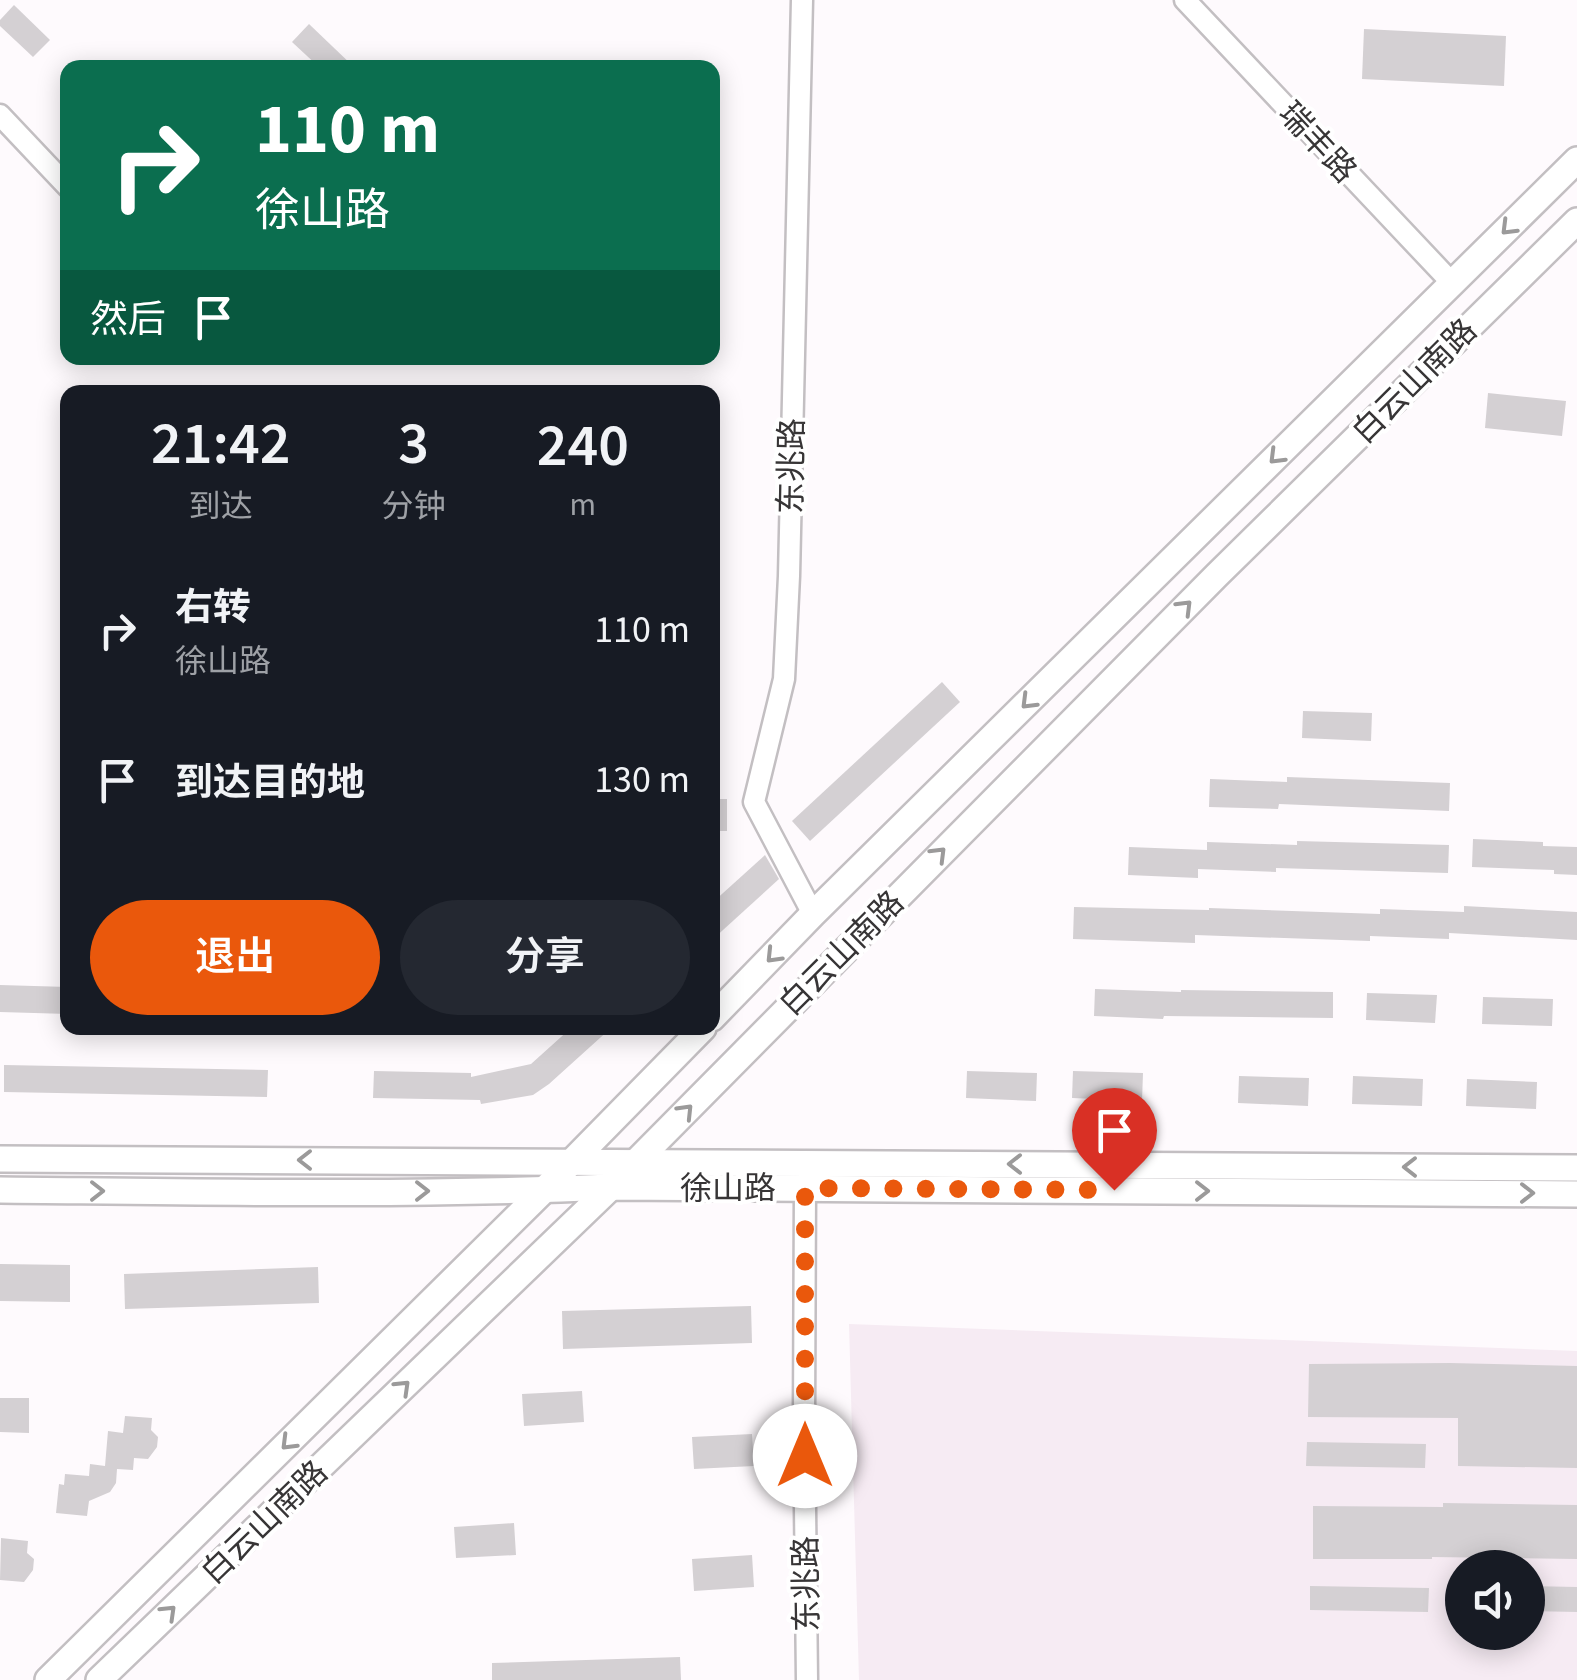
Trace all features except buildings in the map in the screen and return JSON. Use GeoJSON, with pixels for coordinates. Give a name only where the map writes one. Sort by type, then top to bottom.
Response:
{"type":"FeatureCollection","features":[{"type":"Feature","properties":{"kind":"main road","name":"白云山南路"},"geometry":{"type":"LineString","coordinates":[[720,1010],[1577,160]]}},
{"type":"Feature","properties":{"kind":"main road","name":"白云山南路"},"geometry":{"type":"LineString","coordinates":[[99,1680],[611,1187],[1217,576],[1577,221]]}},
{"type":"Feature","properties":{"kind":"main road","name":"白云山南路"},"geometry":{"type":"LineString","coordinates":[[48,1680],[696,1035]]}},
{"type":"Feature","properties":{"kind":"main road","name":"徐山路"},"geometry":{"type":"LineString","coordinates":[[0,1159],[1577,1168]]}},
{"type":"Feature","properties":{"kind":"main road","name":"徐山路"},"geometry":{"type":"LineString","coordinates":[[0,1190],[218,1192],[611,1187],[1577,1194]]}},
{"type":"Feature","properties":{"kind":"street","name":"东兆路"},"geometry":{"type":"LineString","coordinates":[[802,0],[787,630],[784,679],[754,802],[814,914]]}},
{"type":"Feature","properties":{"kind":"street","name":"瑞丰路"},"geometry":{"type":"LineString","coordinates":[[1185,0],[1452,283]]}},
{"type":"Feature","properties":{"kind":"street"},"geometry":{"type":"LineString","coordinates":[[0,115],[60,179]]}},
{"type":"Feature","properties":{"kind":"street","name":"东兆路"},"geometry":{"type":"LineString","coordinates":[[805,1188],[808,1680]]}},
{"type":"Feature","properties":{"kind":"shaded area"},"geometry":{"type":"Polygon","coordinates":[[[849,1324],[1577,1351],[1577,1680],[859,1680],[849,1324]]]}},
{"type":"Feature","properties":{"kind":"route"},"geometry":{"type":"LineString","coordinates":[[805,1456],[805,1188],[1114,1190]]}}]}
